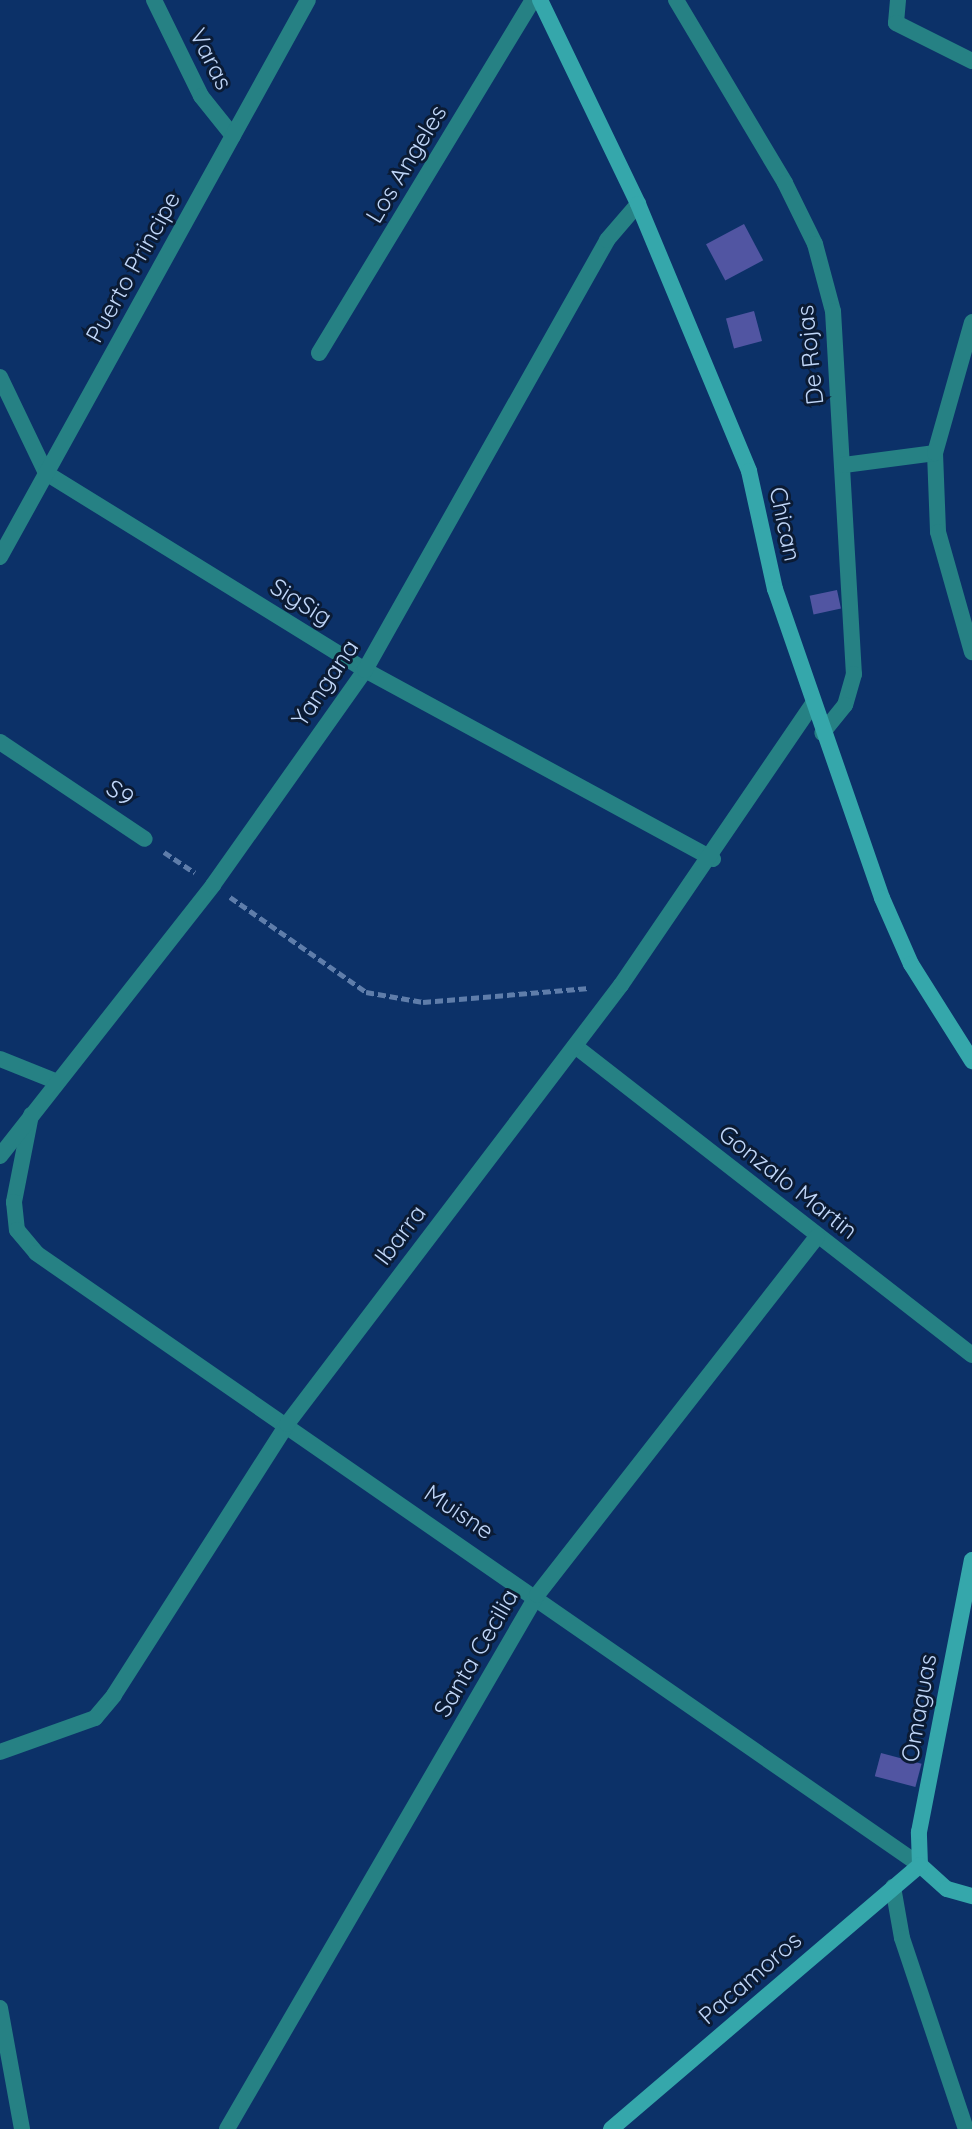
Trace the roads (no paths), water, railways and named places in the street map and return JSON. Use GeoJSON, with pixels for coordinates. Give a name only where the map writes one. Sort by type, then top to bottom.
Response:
{"type":"FeatureCollection","features":[{"type":"Feature","properties":{"kind":"street","name":"Varas"},"geometry":{"type":"LineString","coordinates":[[154,0],[201,96],[233,136]]}},
{"type":"Feature","properties":{"kind":"street","name":"Puerto Principe"},"geometry":{"type":"LineString","coordinates":[[0,557],[308,0]]}},
{"type":"Feature","properties":{"kind":"street","name":"Los Angeles"},"geometry":{"type":"LineString","coordinates":[[319,353],[533,0]]}},
{"type":"Feature","properties":{"kind":"street","name":"Chican"},"geometry":{"type":"LineString","coordinates":[[540,0],[638,204],[749,471],[775,589],[812,705],[911,964],[972,1061]]}},
{"type":"Feature","properties":{"kind":"street","name":"De Rojas"},"geometry":{"type":"LineString","coordinates":[[676,0],[815,244],[833,311],[854,674],[845,705],[822,733]]}},
{"type":"Feature","properties":{"kind":"street"},"geometry":{"type":"LineString","coordinates":[[898,0],[896,23],[972,61]]}},
{"type":"Feature","properties":{"kind":"street","name":"Yangana"},"geometry":{"type":"LineString","coordinates":[[0,1156],[55,1081],[213,885],[365,670],[607,240],[638,204]]}},
{"type":"Feature","properties":{"kind":"street"},"geometry":{"type":"LineString","coordinates":[[972,322],[935,453],[938,532],[972,652]]}},
{"type":"Feature","properties":{"kind":"street"},"geometry":{"type":"LineString","coordinates":[[0,377],[46,473]]}},
{"type":"Feature","properties":{"kind":"street"},"geometry":{"type":"LineString","coordinates":[[844,465],[935,453]]}},
{"type":"Feature","properties":{"kind":"street","name":"SigSig"},"geometry":{"type":"LineString","coordinates":[[46,473],[365,670],[713,859]]}},
{"type":"Feature","properties":{"kind":"street","name":"Ibarra"},"geometry":{"type":"LineString","coordinates":[[0,1752],[95,1718],[287,1424],[621,985],[713,859],[812,705]]}},
{"type":"Feature","properties":{"kind":"street","name":"S9"},"geometry":{"type":"LineString","coordinates":[[0,742],[145,839]]}},
{"type":"Feature","properties":{"kind":"street","name":"Gonzalo Martin"},"geometry":{"type":"LineString","coordinates":[[575,1046],[972,1355]]}},
{"type":"Feature","properties":{"kind":"street"},"geometry":{"type":"LineString","coordinates":[[0,1059],[55,1081]]}},
{"type":"Feature","properties":{"kind":"street","name":"Muisne"},"geometry":{"type":"LineString","coordinates":[[31,1115],[14,1202],[17,1230],[36,1253],[537,1595],[920,1865],[947,1889],[972,1896]]}},
{"type":"Feature","properties":{"kind":"street","name":"Santa Cecilia"},"geometry":{"type":"LineString","coordinates":[[227,2129],[537,1595],[817,1236]]}},
{"type":"Feature","properties":{"kind":"street","name":"Omaguas"},"geometry":{"type":"LineString","coordinates":[[920,1865],[919,1832],[972,1560]]}},
{"type":"Feature","properties":{"kind":"street","name":"Pacamoros"},"geometry":{"type":"LineString","coordinates":[[611,2129],[920,1865]]}},
{"type":"Feature","properties":{"kind":"street"},"geometry":{"type":"LineString","coordinates":[[893,1887],[902,1938],[966,2129]]}},
{"type":"Feature","properties":{"kind":"street"},"geometry":{"type":"LineString","coordinates":[[0,2008],[22,2129]]}}]}
